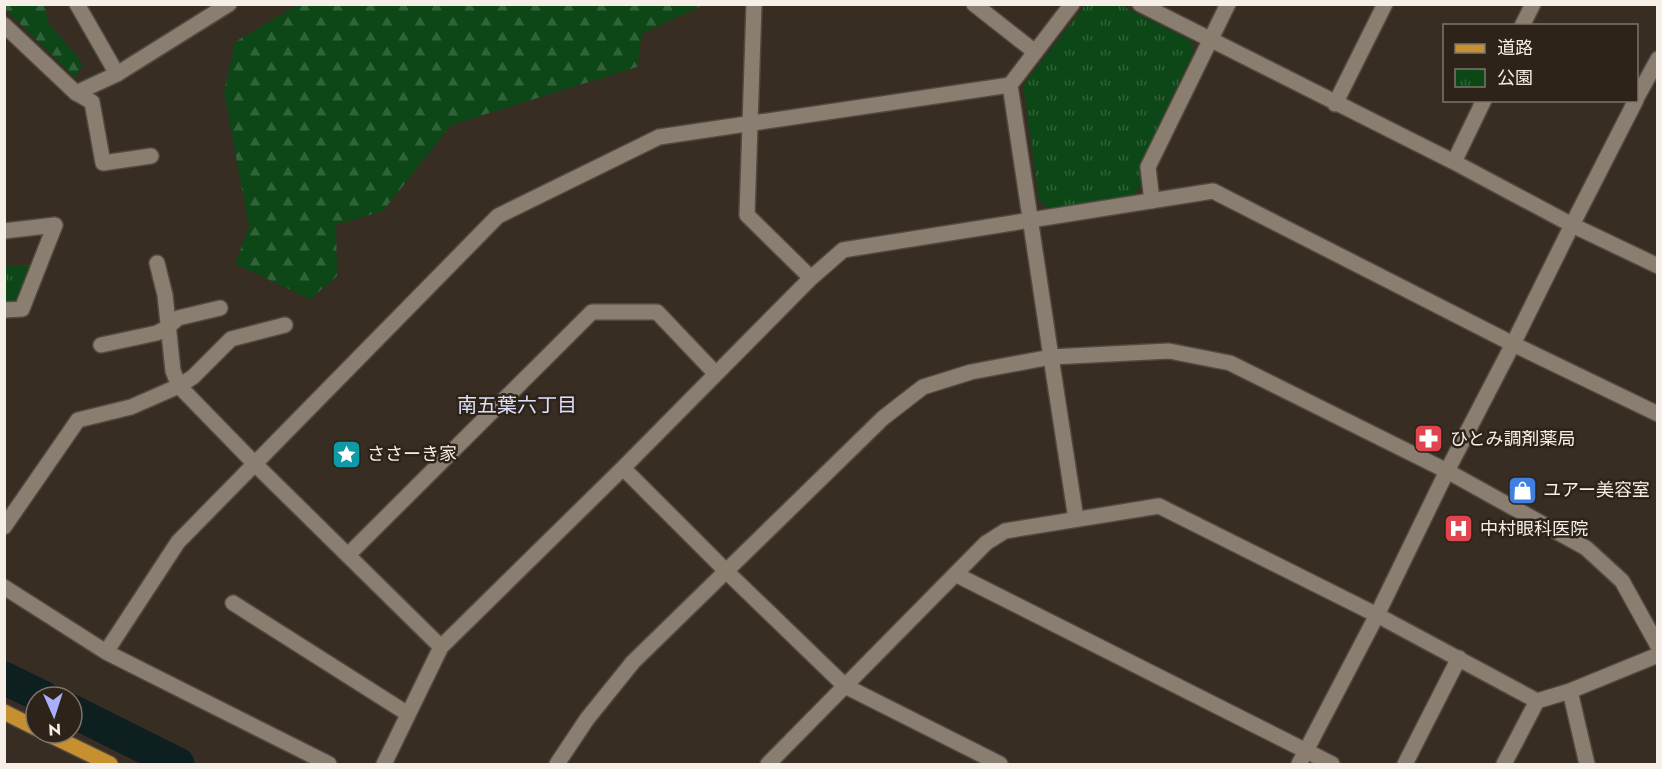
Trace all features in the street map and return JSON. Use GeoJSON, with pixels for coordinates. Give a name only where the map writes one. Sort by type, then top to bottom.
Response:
{"type":"FeatureCollection","features":[{"type":"Feature","properties":{"kind":"main road"},"geometry":{"type":"LineString","coordinates":[[4,712],[24,722]]}},
{"type":"Feature","properties":{"kind":"main road"},"geometry":{"type":"LineString","coordinates":[[70,745],[110,765]]}},
{"type":"Feature","properties":{"kind":"street"},"geometry":{"type":"LineString","coordinates":[[77,4],[117,74]]}},
{"type":"Feature","properties":{"kind":"street"},"geometry":{"type":"LineString","coordinates":[[76,93],[117,74],[230,4]]}},
{"type":"Feature","properties":{"kind":"street"},"geometry":{"type":"LineString","coordinates":[[754,4],[747,215],[811,278]]}},
{"type":"Feature","properties":{"kind":"street"},"geometry":{"type":"LineString","coordinates":[[974,4],[1035,52]]}},
{"type":"Feature","properties":{"kind":"street"},"geometry":{"type":"LineString","coordinates":[[106,652],[178,542],[498,216],[659,136],[1010,85],[1072,4]]}},
{"type":"Feature","properties":{"kind":"street"},"geometry":{"type":"LineString","coordinates":[[1140,4],[1454,162],[1572,225],[1658,266]]}},
{"type":"Feature","properties":{"kind":"street"},"geometry":{"type":"LineString","coordinates":[[1152,201],[1148,167],[1228,4]]}},
{"type":"Feature","properties":{"kind":"street"},"geometry":{"type":"LineString","coordinates":[[1335,104],[1385,4]]}},
{"type":"Feature","properties":{"kind":"street"},"geometry":{"type":"LineString","coordinates":[[1523,24],[1533,4]]}},
{"type":"Feature","properties":{"kind":"street"},"geometry":{"type":"LineString","coordinates":[[4,25],[76,93],[92,102],[103,163],[151,156]]}},
{"type":"Feature","properties":{"kind":"street"},"geometry":{"type":"LineString","coordinates":[[1638,96],[1658,59]]}},
{"type":"Feature","properties":{"kind":"street"},"geometry":{"type":"LineString","coordinates":[[1010,85],[1076,519]]}},
{"type":"Feature","properties":{"kind":"street"},"geometry":{"type":"LineString","coordinates":[[1454,162],[1483,102]]}},
{"type":"Feature","properties":{"kind":"street"},"geometry":{"type":"LineString","coordinates":[[1303,758],[1635,102]]}},
{"type":"Feature","properties":{"kind":"street"},"geometry":{"type":"LineString","coordinates":[[384,765],[441,647],[811,278],[843,250],[1213,191],[1513,344],[1658,414]]}},
{"type":"Feature","properties":{"kind":"street"},"geometry":{"type":"LineString","coordinates":[[4,231],[55,225],[22,309],[4,310]]}},
{"type":"Feature","properties":{"kind":"street"},"geometry":{"type":"LineString","coordinates":[[157,263],[165,295],[173,371],[179,386],[441,647]]}},
{"type":"Feature","properties":{"kind":"street"},"geometry":{"type":"LineString","coordinates":[[101,345],[157,333],[178,318],[220,308]]}},
{"type":"Feature","properties":{"kind":"street"},"geometry":{"type":"LineString","coordinates":[[348,555],[592,312],[657,312],[716,374]]}},
{"type":"Feature","properties":{"kind":"street"},"geometry":{"type":"LineString","coordinates":[[4,527],[78,420],[131,407],[179,386],[193,377],[231,339],[285,325]]}},
{"type":"Feature","properties":{"kind":"street"},"geometry":{"type":"LineString","coordinates":[[557,765],[587,719],[633,662],[883,418],[923,387],[971,372],[1051,357],[1168,351],[1230,363],[1447,471],[1586,548],[1622,581],[1658,646]]}},
{"type":"Feature","properties":{"kind":"street"},"geometry":{"type":"LineString","coordinates":[[623,468],[845,686],[1000,765]]}},
{"type":"Feature","properties":{"kind":"street"},"geometry":{"type":"LineString","coordinates":[[768,765],[986,543],[1005,531],[1159,506],[1377,615],[1538,701]]}},
{"type":"Feature","properties":{"kind":"street"},"geometry":{"type":"LineString","coordinates":[[955,574],[1303,758],[1332,765]]}},
{"type":"Feature","properties":{"kind":"street"},"geometry":{"type":"LineString","coordinates":[[4,587],[106,652],[329,765]]}},
{"type":"Feature","properties":{"kind":"street"},"geometry":{"type":"LineString","coordinates":[[233,603],[408,714]]}},
{"type":"Feature","properties":{"kind":"street"},"geometry":{"type":"LineString","coordinates":[[1504,765],[1538,701],[1570,691],[1658,655]]}},
{"type":"Feature","properties":{"kind":"street"},"geometry":{"type":"LineString","coordinates":[[1405,765],[1459,658]]}},
{"type":"Feature","properties":{"kind":"street"},"geometry":{"type":"LineString","coordinates":[[1570,691],[1587,765]]}},
{"type":"Feature","properties":{"kind":"green space"},"geometry":{"type":"Polygon","coordinates":[[[703,4],[642,34],[637,67],[451,125],[383,211],[336,225],[337,276],[310,299],[235,264],[249,227],[224,92],[235,42],[297,5],[703,4]]]}},
{"type":"Feature","properties":{"kind":"green space"},"geometry":{"type":"Polygon","coordinates":[[[4,5],[45,5],[48,22],[83,64],[75,78],[5,9],[4,5]]]}},
{"type":"Feature","properties":{"kind":"green space"},"geometry":{"type":"Polygon","coordinates":[[[1085,5],[1120,5],[1192,41],[1193,53],[1140,164],[1142,183],[1131,198],[1049,209],[1039,201],[1023,85],[1085,5]]]}},
{"type":"Feature","properties":{"kind":"green space"},"geometry":{"type":"Polygon","coordinates":[[[30,265],[21,295],[13,303],[5,303],[5,266],[30,265]]]}},
{"type":"Feature","properties":{"kind":"waterway"},"geometry":{"type":"LineString","coordinates":[[4,678],[24,688]]}},
{"type":"Feature","properties":{"kind":"waterway"},"geometry":{"type":"LineString","coordinates":[[84,717],[178,764]]}},
{"type":"Feature","properties":{"kind":"place","name":"ひとみ調剤薬局"},"geometry":{"type":"Point","coordinates":[1429,439]}},
{"type":"Feature","properties":{"kind":"place","name":"ささーき家"},"geometry":{"type":"Point","coordinates":[346,454]}},
{"type":"Feature","properties":{"kind":"place","name":"ユアー美容室"},"geometry":{"type":"Point","coordinates":[1522,490]}},
{"type":"Feature","properties":{"kind":"place","name":"中村眼科医院"},"geometry":{"type":"Point","coordinates":[1459,529]}},
{"type":"Feature","properties":{"kind":"district","name":"南五葉六丁目"},"geometry":{"type":"Point","coordinates":[517,405]}}]}
